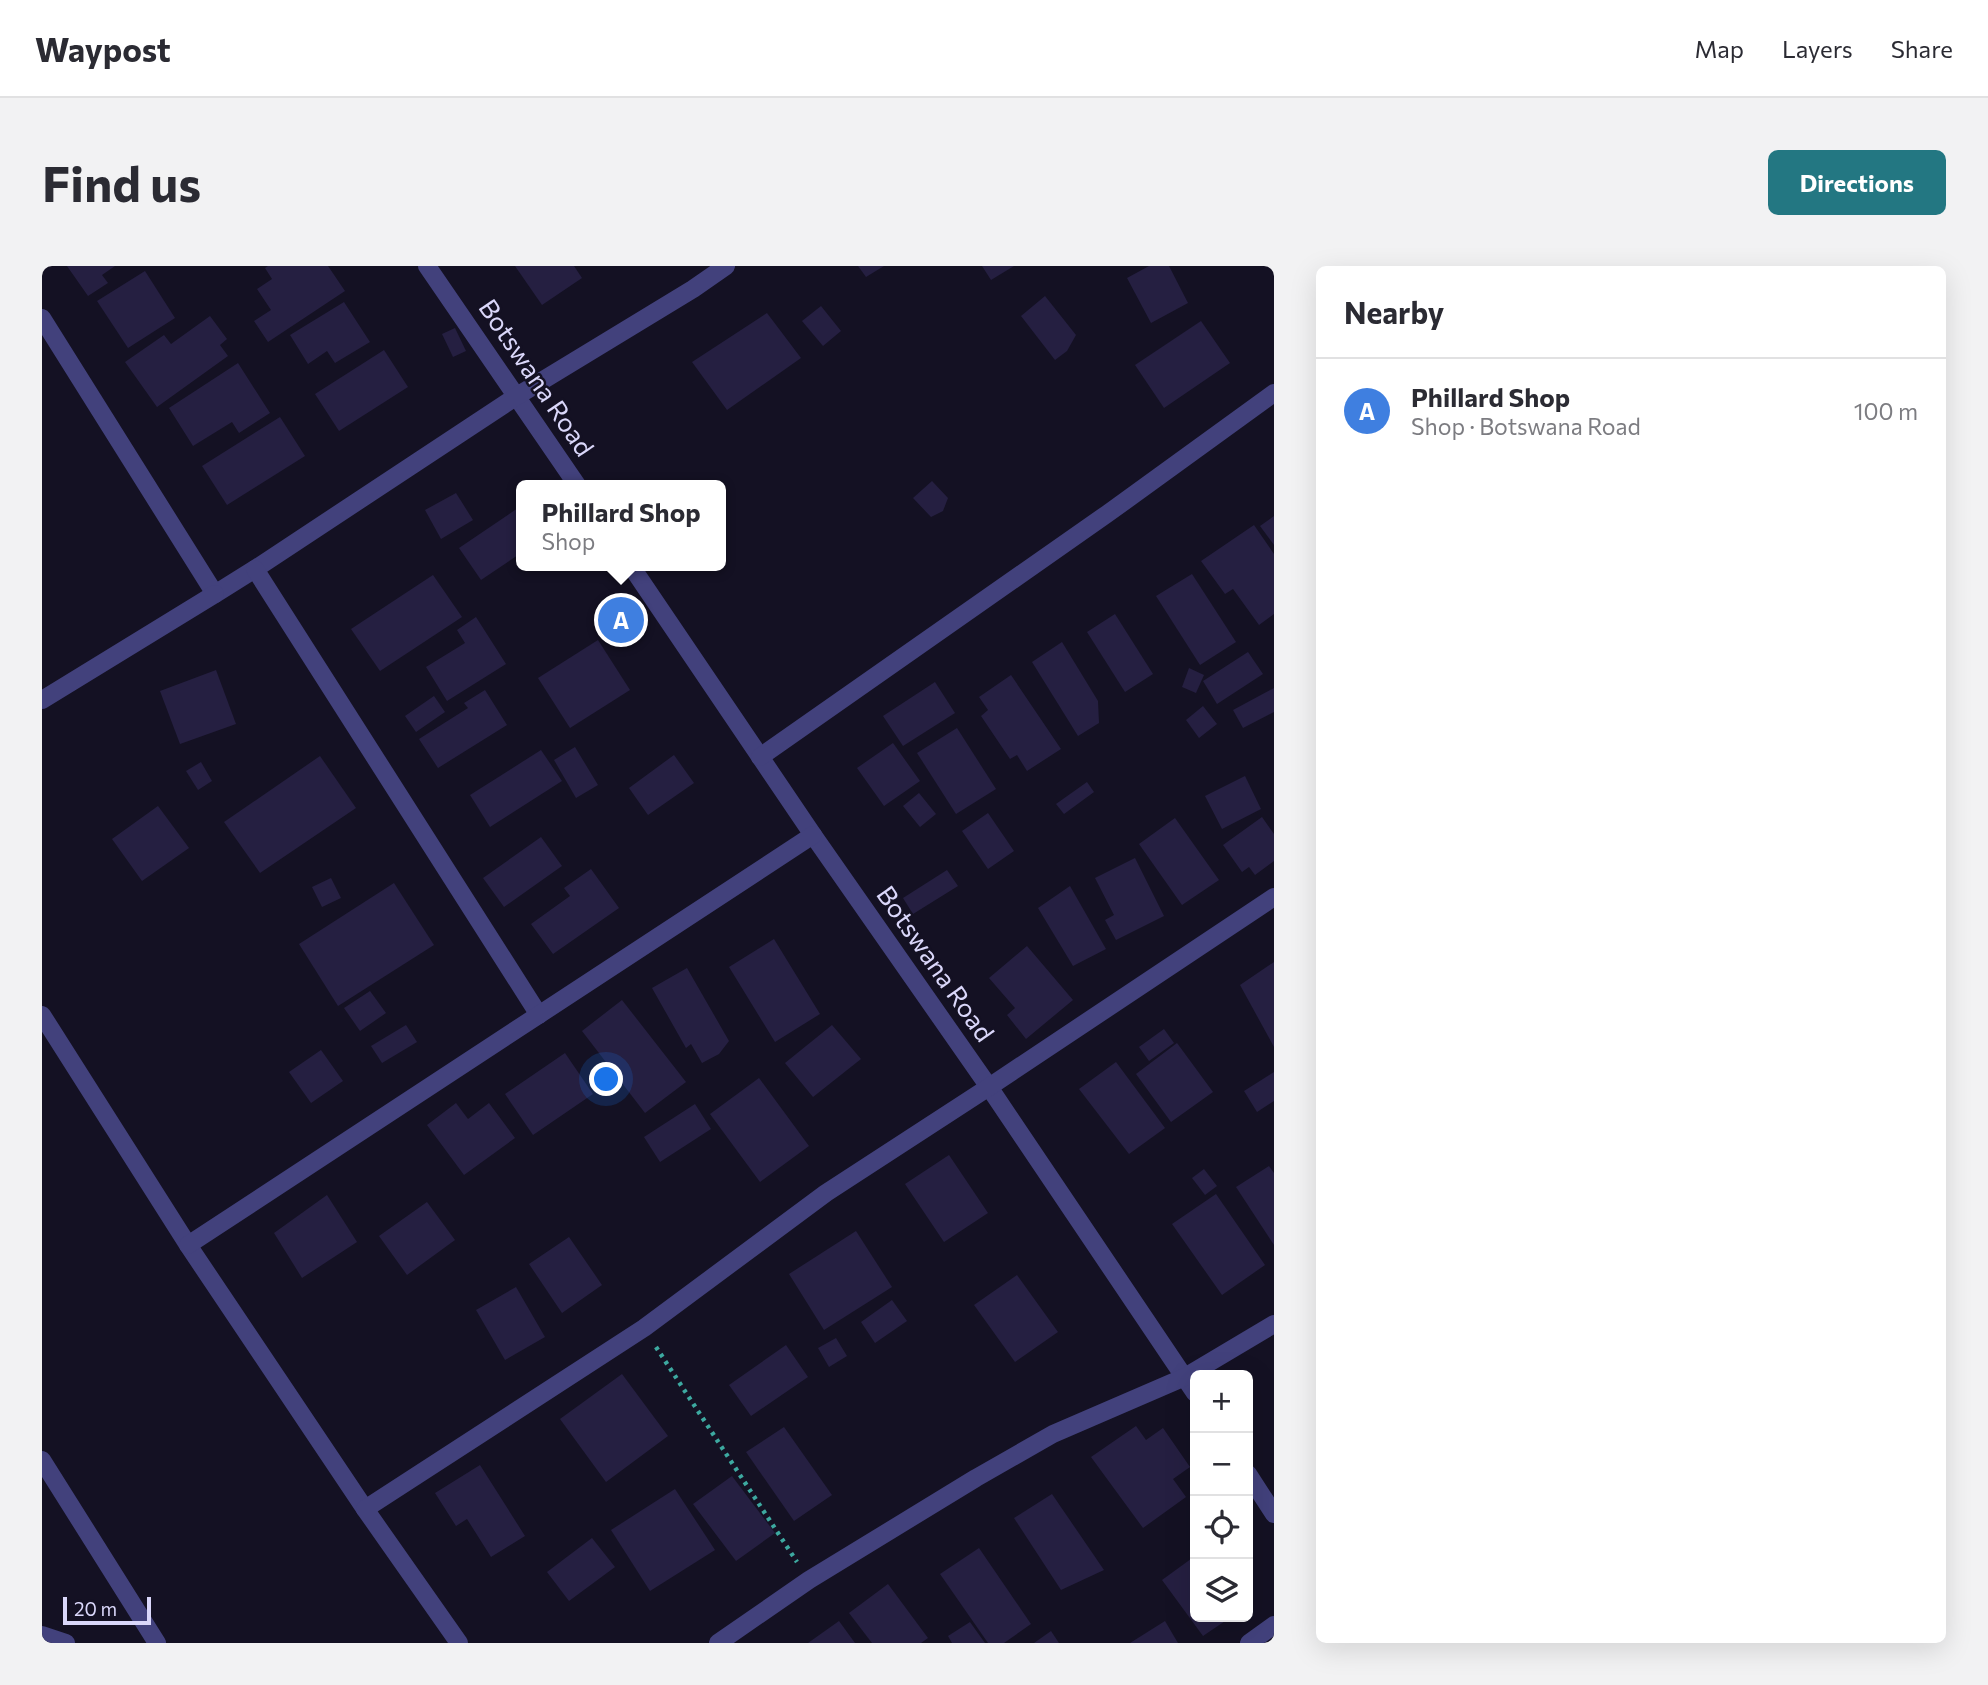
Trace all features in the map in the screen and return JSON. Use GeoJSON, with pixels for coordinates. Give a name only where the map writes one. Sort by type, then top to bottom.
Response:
{"type":"FeatureCollection","features":[{"type":"Feature","properties":{"kind":"street","name":"Botswana Road"},"geometry":{"type":"LineString","coordinates":[[428,266],[574,480]]}},
{"type":"Feature","properties":{"kind":"street"},"geometry":{"type":"LineString","coordinates":[[42,700],[256,569],[517,396],[693,289],[726,266]]}},
{"type":"Feature","properties":{"kind":"street"},"geometry":{"type":"LineString","coordinates":[[42,318],[215,593]]}},
{"type":"Feature","properties":{"kind":"street"},"geometry":{"type":"LineString","coordinates":[[760,757],[1107,514],[1274,393]]}},
{"type":"Feature","properties":{"kind":"street"},"geometry":{"type":"LineString","coordinates":[[256,569],[539,1015]]}},
{"type":"Feature","properties":{"kind":"street","name":"Botswana Road"},"geometry":{"type":"LineString","coordinates":[[634,571],[1190,1385]]}},
{"type":"Feature","properties":{"kind":"street"},"geometry":{"type":"LineString","coordinates":[[188,1245],[813,835]]}},
{"type":"Feature","properties":{"kind":"street"},"geometry":{"type":"LineString","coordinates":[[365,1509],[644,1328],[826,1193],[1274,897]]}},
{"type":"Feature","properties":{"kind":"street"},"geometry":{"type":"LineString","coordinates":[[42,1015],[188,1245],[365,1509],[459,1643]]}},
{"type":"Feature","properties":{"kind":"street"},"geometry":{"type":"LineString","coordinates":[[718,1643],[809,1580],[976,1478],[1053,1434],[1185,1377],[1274,1324]]}},
{"type":"Feature","properties":{"kind":"street"},"geometry":{"type":"LineString","coordinates":[[42,1460],[157,1643]]}},
{"type":"Feature","properties":{"kind":"street"},"geometry":{"type":"LineString","coordinates":[[1253,1482],[1274,1514]]}},
{"type":"Feature","properties":{"kind":"street"},"geometry":{"type":"LineString","coordinates":[[1249,1643],[1274,1625]]}},
{"type":"Feature","properties":{"kind":"street"},"geometry":{"type":"LineString","coordinates":[[42,1635],[66,1643]]}},
{"type":"Feature","properties":{"kind":"path"},"geometry":{"type":"LineString","coordinates":[[644,1328],[809,1580]]}},
{"type":"Feature","properties":{"kind":"building"},"geometry":{"type":"Polygon","coordinates":[[[67,266],[115,266],[102,275],[108,283],[88,296],[67,266]]]}},
{"type":"Feature","properties":{"kind":"building"},"geometry":{"type":"Polygon","coordinates":[[[328,266],[345,291],[268,342],[254,321],[271,310],[257,289],[272,279],[265,268],[328,266]]]}},
{"type":"Feature","properties":{"kind":"building"},"geometry":{"type":"Polygon","coordinates":[[[515,266],[574,266],[582,278],[542,305],[515,266]]]}},
{"type":"Feature","properties":{"kind":"building"},"geometry":{"type":"Polygon","coordinates":[[[858,266],[884,266],[866,277],[858,266]]]}},
{"type":"Feature","properties":{"kind":"building"},"geometry":{"type":"Polygon","coordinates":[[[982,266],[1014,266],[991,280],[982,266]]]}},
{"type":"Feature","properties":{"kind":"building"},"geometry":{"type":"Polygon","coordinates":[[[1149,266],[1169,266],[1188,303],[1151,323],[1127,278],[1149,266]]]}},
{"type":"Feature","properties":{"kind":"building"},"geometry":{"type":"Polygon","coordinates":[[[145,271],[175,318],[128,348],[97,301],[145,271]]]}},
{"type":"Feature","properties":{"kind":"building"},"geometry":{"type":"Polygon","coordinates":[[[1045,296],[1076,335],[1067,351],[1055,360],[1021,316],[1045,296]]]}},
{"type":"Feature","properties":{"kind":"building"},"geometry":{"type":"Polygon","coordinates":[[[344,302],[370,342],[335,363],[327,351],[308,364],[290,335],[344,302]]]}},
{"type":"Feature","properties":{"kind":"building"},"geometry":{"type":"Polygon","coordinates":[[[821,306],[841,331],[823,346],[802,321],[821,306]]]}},
{"type":"Feature","properties":{"kind":"building"},"geometry":{"type":"Polygon","coordinates":[[[767,313],[801,358],[727,410],[692,362],[767,313]]]}},
{"type":"Feature","properties":{"kind":"building"},"geometry":{"type":"Polygon","coordinates":[[[210,316],[227,339],[220,345],[228,356],[157,407],[125,362],[164,335],[171,344],[210,316]]]}},
{"type":"Feature","properties":{"kind":"building"},"geometry":{"type":"Polygon","coordinates":[[[1201,321],[1230,363],[1164,408],[1135,365],[1201,321]]]}},
{"type":"Feature","properties":{"kind":"building"},"geometry":{"type":"Polygon","coordinates":[[[455,328],[466,351],[453,357],[442,334],[455,328]]]}},
{"type":"Feature","properties":{"kind":"building"},"geometry":{"type":"Polygon","coordinates":[[[384,350],[408,387],[339,431],[315,394],[384,350]]]}},
{"type":"Feature","properties":{"kind":"building"},"geometry":{"type":"Polygon","coordinates":[[[238,363],[270,413],[239,433],[232,422],[193,446],[169,408],[238,363]]]}},
{"type":"Feature","properties":{"kind":"building"},"geometry":{"type":"Polygon","coordinates":[[[280,417],[305,456],[227,505],[202,466],[280,417]]]}},
{"type":"Feature","properties":{"kind":"building"},"geometry":{"type":"Polygon","coordinates":[[[932,481],[948,498],[943,511],[931,517],[913,498],[932,481]]]}},
{"type":"Feature","properties":{"kind":"building"},"geometry":{"type":"Polygon","coordinates":[[[456,493],[473,520],[441,539],[425,510],[456,493]]]}},
{"type":"Feature","properties":{"kind":"building"},"geometry":{"type":"Polygon","coordinates":[[[516,509],[516,556],[481,580],[459,548],[516,509]]]}},
{"type":"Feature","properties":{"kind":"building"},"geometry":{"type":"Polygon","coordinates":[[[1274,516],[1274,545],[1260,526],[1274,516]]]}},
{"type":"Feature","properties":{"kind":"building"},"geometry":{"type":"Polygon","coordinates":[[[1254,525],[1274,554],[1274,614],[1259,625],[1233,589],[1225,594],[1201,561],[1254,525]]]}},
{"type":"Feature","properties":{"kind":"building"},"geometry":{"type":"Polygon","coordinates":[[[1192,574],[1236,642],[1200,665],[1156,596],[1192,574]]]}},
{"type":"Feature","properties":{"kind":"building"},"geometry":{"type":"Polygon","coordinates":[[[433,575],[462,617],[380,671],[351,629],[433,575]]]}},
{"type":"Feature","properties":{"kind":"building"},"geometry":{"type":"Polygon","coordinates":[[[1115,614],[1153,674],[1125,692],[1087,632],[1115,614]]]}},
{"type":"Feature","properties":{"kind":"building"},"geometry":{"type":"Polygon","coordinates":[[[476,617],[506,664],[447,701],[426,667],[465,643],[457,630],[476,617]]]}},
{"type":"Feature","properties":{"kind":"building"},"geometry":{"type":"Polygon","coordinates":[[[598,640],[630,690],[570,728],[538,678],[598,640]]]}},
{"type":"Feature","properties":{"kind":"building"},"geometry":{"type":"Polygon","coordinates":[[[1062,642],[1098,701],[1099,723],[1078,736],[1032,662],[1062,642]]]}},
{"type":"Feature","properties":{"kind":"building"},"geometry":{"type":"Polygon","coordinates":[[[1248,652],[1263,674],[1217,704],[1203,681],[1248,652]]]}},
{"type":"Feature","properties":{"kind":"building"},"geometry":{"type":"Polygon","coordinates":[[[1189,668],[1204,675],[1196,693],[1182,687],[1189,668]]]}},
{"type":"Feature","properties":{"kind":"building"},"geometry":{"type":"Polygon","coordinates":[[[216,670],[236,724],[180,744],[160,691],[216,670]]]}},
{"type":"Feature","properties":{"kind":"building"},"geometry":{"type":"Polygon","coordinates":[[[1011,675],[1061,749],[1027,771],[1017,755],[1010,759],[981,716],[988,710],[979,697],[1011,675]]]}},
{"type":"Feature","properties":{"kind":"building"},"geometry":{"type":"Polygon","coordinates":[[[935,682],[955,713],[903,746],[883,716],[935,682]]]}},
{"type":"Feature","properties":{"kind":"building"},"geometry":{"type":"Polygon","coordinates":[[[1274,688],[1274,712],[1243,728],[1233,710],[1274,688]]]}},
{"type":"Feature","properties":{"kind":"building"},"geometry":{"type":"Polygon","coordinates":[[[485,690],[507,725],[438,768],[419,739],[468,708],[464,703],[485,690]]]}},
{"type":"Feature","properties":{"kind":"building"},"geometry":{"type":"Polygon","coordinates":[[[434,696],[445,712],[416,732],[405,716],[434,696]]]}},
{"type":"Feature","properties":{"kind":"building"},"geometry":{"type":"Polygon","coordinates":[[[1203,706],[1217,724],[1199,738],[1186,720],[1203,706]]]}},
{"type":"Feature","properties":{"kind":"building"},"geometry":{"type":"Polygon","coordinates":[[[957,728],[996,789],[956,814],[917,753],[957,728]]]}},
{"type":"Feature","properties":{"kind":"building"},"geometry":{"type":"Polygon","coordinates":[[[893,743],[920,781],[884,806],[857,768],[893,743]]]}},
{"type":"Feature","properties":{"kind":"building"},"geometry":{"type":"Polygon","coordinates":[[[575,747],[598,785],[576,798],[554,760],[575,747]]]}},
{"type":"Feature","properties":{"kind":"building"},"geometry":{"type":"Polygon","coordinates":[[[541,750],[562,781],[490,827],[470,795],[541,750]]]}},
{"type":"Feature","properties":{"kind":"building"},"geometry":{"type":"Polygon","coordinates":[[[674,755],[694,783],[648,815],[629,788],[674,755]]]}},
{"type":"Feature","properties":{"kind":"building"},"geometry":{"type":"Polygon","coordinates":[[[320,756],[356,808],[260,873],[224,822],[320,756]]]}},
{"type":"Feature","properties":{"kind":"building"},"geometry":{"type":"Polygon","coordinates":[[[201,762],[212,781],[198,790],[186,771],[201,762]]]}},
{"type":"Feature","properties":{"kind":"building"},"geometry":{"type":"Polygon","coordinates":[[[1245,776],[1261,809],[1222,829],[1205,796],[1245,776]]]}},
{"type":"Feature","properties":{"kind":"building"},"geometry":{"type":"Polygon","coordinates":[[[1087,782],[1094,792],[1064,814],[1056,804],[1087,782]]]}},
{"type":"Feature","properties":{"kind":"building"},"geometry":{"type":"Polygon","coordinates":[[[919,793],[936,814],[920,827],[903,806],[919,793]]]}},
{"type":"Feature","properties":{"kind":"building"},"geometry":{"type":"Polygon","coordinates":[[[158,806],[189,848],[142,881],[112,839],[158,806]]]}},
{"type":"Feature","properties":{"kind":"building"},"geometry":{"type":"Polygon","coordinates":[[[988,813],[1014,851],[988,869],[962,831],[988,813]]]}},
{"type":"Feature","properties":{"kind":"building"},"geometry":{"type":"Polygon","coordinates":[[[1262,817],[1274,834],[1274,861],[1255,875],[1249,867],[1242,872],[1223,845],[1262,817]]]}},
{"type":"Feature","properties":{"kind":"building"},"geometry":{"type":"Polygon","coordinates":[[[1175,818],[1219,880],[1182,905],[1139,844],[1175,818]]]}},
{"type":"Feature","properties":{"kind":"building"},"geometry":{"type":"Polygon","coordinates":[[[541,837],[562,866],[504,907],[483,878],[541,837]]]}},
{"type":"Feature","properties":{"kind":"building"},"geometry":{"type":"Polygon","coordinates":[[[1135,858],[1164,916],[1116,940],[1105,920],[1114,915],[1095,878],[1135,858]]]}},
{"type":"Feature","properties":{"kind":"building"},"geometry":{"type":"Polygon","coordinates":[[[591,869],[619,908],[553,954],[531,924],[570,896],[564,888],[591,869]]]}},
{"type":"Feature","properties":{"kind":"building"},"geometry":{"type":"Polygon","coordinates":[[[947,870],[958,886],[913,914],[903,898],[947,870]]]}},
{"type":"Feature","properties":{"kind":"building"},"geometry":{"type":"Polygon","coordinates":[[[331,878],[341,898],[322,907],[312,887],[331,878]]]}},
{"type":"Feature","properties":{"kind":"building"},"geometry":{"type":"Polygon","coordinates":[[[394,883],[434,945],[338,1006],[299,944],[394,883]]]}},
{"type":"Feature","properties":{"kind":"building"},"geometry":{"type":"Polygon","coordinates":[[[1070,886],[1106,949],[1073,966],[1038,908],[1070,886]]]}},
{"type":"Feature","properties":{"kind":"building"},"geometry":{"type":"Polygon","coordinates":[[[774,939],[820,1014],[775,1042],[729,967],[774,939]]]}},
{"type":"Feature","properties":{"kind":"building"},"geometry":{"type":"Polygon","coordinates":[[[1027,946],[1073,1000],[1026,1039],[1007,1015],[1015,1008],[989,978],[1027,946]]]}},
{"type":"Feature","properties":{"kind":"building"},"geometry":{"type":"Polygon","coordinates":[[[1274,962],[1274,1047],[1240,985],[1274,962]]]}},
{"type":"Feature","properties":{"kind":"building"},"geometry":{"type":"Polygon","coordinates":[[[687,968],[729,1041],[719,1054],[702,1063],[691,1044],[686,1048],[652,988],[687,968]]]}},
{"type":"Feature","properties":{"kind":"building"},"geometry":{"type":"Polygon","coordinates":[[[370,991],[386,1013],[360,1031],[344,1008],[370,991]]]}},
{"type":"Feature","properties":{"kind":"building"},"geometry":{"type":"Polygon","coordinates":[[[622,1000],[686,1082],[645,1113],[582,1031],[622,1000]]]}},
{"type":"Feature","properties":{"kind":"building"},"geometry":{"type":"Polygon","coordinates":[[[406,1025],[417,1042],[382,1063],[371,1046],[406,1025]]]}},
{"type":"Feature","properties":{"kind":"building"},"geometry":{"type":"Polygon","coordinates":[[[832,1025],[861,1059],[813,1097],[785,1063],[832,1025]]]}},
{"type":"Feature","properties":{"kind":"building"},"geometry":{"type":"Polygon","coordinates":[[[1164,1029],[1174,1043],[1149,1061],[1139,1047],[1164,1029]]]}},
{"type":"Feature","properties":{"kind":"building"},"geometry":{"type":"Polygon","coordinates":[[[1177,1043],[1213,1092],[1171,1122],[1136,1074],[1177,1043]]]}},
{"type":"Feature","properties":{"kind":"building"},"geometry":{"type":"Polygon","coordinates":[[[321,1050],[343,1081],[311,1103],[289,1072],[321,1050]]]}},
{"type":"Feature","properties":{"kind":"building"},"geometry":{"type":"Polygon","coordinates":[[[565,1053],[593,1094],[533,1135],[505,1094],[565,1053]]]}},
{"type":"Feature","properties":{"kind":"building"},"geometry":{"type":"Polygon","coordinates":[[[1116,1062],[1165,1128],[1129,1154],[1079,1089],[1116,1062]]]}},
{"type":"Feature","properties":{"kind":"building"},"geometry":{"type":"Polygon","coordinates":[[[1274,1072],[1274,1101],[1257,1112],[1244,1091],[1274,1072]]]}},
{"type":"Feature","properties":{"kind":"building"},"geometry":{"type":"Polygon","coordinates":[[[759,1078],[809,1146],[760,1182],[710,1114],[759,1078]]]}},
{"type":"Feature","properties":{"kind":"building"},"geometry":{"type":"Polygon","coordinates":[[[456,1103],[468,1119],[489,1103],[515,1138],[464,1175],[427,1125],[456,1103]]]}},
{"type":"Feature","properties":{"kind":"building"},"geometry":{"type":"Polygon","coordinates":[[[695,1104],[711,1129],[660,1162],[644,1137],[695,1104]]]}},
{"type":"Feature","properties":{"kind":"building"},"geometry":{"type":"Polygon","coordinates":[[[949,1155],[988,1213],[944,1242],[905,1184],[949,1155]]]}},
{"type":"Feature","properties":{"kind":"building"},"geometry":{"type":"Polygon","coordinates":[[[1269,1166],[1274,1173],[1274,1245],[1236,1187],[1269,1166]]]}},
{"type":"Feature","properties":{"kind":"building"},"geometry":{"type":"Polygon","coordinates":[[[1204,1169],[1217,1186],[1205,1195],[1192,1178],[1204,1169]]]}},
{"type":"Feature","properties":{"kind":"building"},"geometry":{"type":"Polygon","coordinates":[[[1216,1194],[1265,1265],[1222,1295],[1172,1224],[1216,1194]]]}},
{"type":"Feature","properties":{"kind":"building"},"geometry":{"type":"Polygon","coordinates":[[[327,1195],[357,1242],[302,1278],[274,1233],[327,1195]]]}},
{"type":"Feature","properties":{"kind":"building"},"geometry":{"type":"Polygon","coordinates":[[[427,1202],[455,1240],[407,1275],[379,1236],[427,1202]]]}},
{"type":"Feature","properties":{"kind":"building"},"geometry":{"type":"Polygon","coordinates":[[[856,1231],[892,1287],[824,1330],[789,1274],[856,1231]]]}},
{"type":"Feature","properties":{"kind":"building"},"geometry":{"type":"Polygon","coordinates":[[[569,1237],[602,1285],[562,1313],[529,1264],[569,1237]]]}},
{"type":"Feature","properties":{"kind":"building"},"geometry":{"type":"Polygon","coordinates":[[[1017,1275],[1058,1332],[1015,1362],[974,1305],[1017,1275]]]}},
{"type":"Feature","properties":{"kind":"building"},"geometry":{"type":"Polygon","coordinates":[[[516,1287],[545,1337],[505,1360],[476,1310],[516,1287]]]}},
{"type":"Feature","properties":{"kind":"building"},"geometry":{"type":"Polygon","coordinates":[[[892,1300],[907,1321],[875,1343],[861,1322],[892,1300]]]}},
{"type":"Feature","properties":{"kind":"building"},"geometry":{"type":"Polygon","coordinates":[[[836,1338],[847,1356],[829,1367],[818,1348],[836,1338]]]}},
{"type":"Feature","properties":{"kind":"building"},"geometry":{"type":"Polygon","coordinates":[[[786,1345],[808,1377],[751,1416],[729,1385],[786,1345]]]}},
{"type":"Feature","properties":{"kind":"building"},"geometry":{"type":"Polygon","coordinates":[[[622,1374],[668,1436],[606,1482],[560,1419],[622,1374]]]}},
{"type":"Feature","properties":{"kind":"building"},"geometry":{"type":"Polygon","coordinates":[[[1136,1426],[1146,1440],[1163,1428],[1190,1467],[1173,1479],[1186,1497],[1143,1528],[1091,1457],[1136,1426]]]}},
{"type":"Feature","properties":{"kind":"building"},"geometry":{"type":"Polygon","coordinates":[[[784,1427],[832,1495],[794,1521],[746,1452],[784,1427]]]}},
{"type":"Feature","properties":{"kind":"building"},"geometry":{"type":"Polygon","coordinates":[[[480,1465],[525,1536],[491,1557],[467,1519],[456,1526],[435,1493],[480,1465]]]}},
{"type":"Feature","properties":{"kind":"building"},"geometry":{"type":"Polygon","coordinates":[[[732,1476],[775,1533],[736,1561],[693,1504],[732,1476]]]}},
{"type":"Feature","properties":{"kind":"building"},"geometry":{"type":"Polygon","coordinates":[[[675,1489],[715,1550],[650,1591],[611,1530],[675,1489]]]}},
{"type":"Feature","properties":{"kind":"building"},"geometry":{"type":"Polygon","coordinates":[[[1052,1494],[1104,1570],[1061,1590],[1014,1518],[1052,1494]]]}},
{"type":"Feature","properties":{"kind":"building"},"geometry":{"type":"Polygon","coordinates":[[[592,1538],[615,1567],[569,1601],[547,1572],[592,1538]]]}},
{"type":"Feature","properties":{"kind":"building"},"geometry":{"type":"Polygon","coordinates":[[[979,1548],[1031,1624],[1004,1643],[988,1643],[940,1574],[979,1548]]]}},
{"type":"Feature","properties":{"kind":"building"},"geometry":{"type":"Polygon","coordinates":[[[1190,1560],[1190,1618],[1162,1580],[1190,1560]]]}},
{"type":"Feature","properties":{"kind":"building"},"geometry":{"type":"Polygon","coordinates":[[[888,1584],[928,1638],[921,1643],[872,1643],[849,1613],[888,1584]]]}},
{"type":"Feature","properties":{"kind":"building"},"geometry":{"type":"Polygon","coordinates":[[[839,1621],[855,1643],[808,1643],[839,1621]]]}},
{"type":"Feature","properties":{"kind":"building"},"geometry":{"type":"Polygon","coordinates":[[[1165,1621],[1178,1643],[1130,1643],[1165,1621]]]}},
{"type":"Feature","properties":{"kind":"building"},"geometry":{"type":"Polygon","coordinates":[[[970,1622],[985,1643],[952,1643],[948,1636],[970,1622]]]}},
{"type":"Feature","properties":{"kind":"building"},"geometry":{"type":"Polygon","coordinates":[[[1193,1622],[1224,1622],[1203,1636],[1193,1622]]]}},
{"type":"Feature","properties":{"kind":"building"},"geometry":{"type":"Polygon","coordinates":[[[1051,1631],[1059,1643],[1034,1643],[1051,1631]]]}},
{"type":"Feature","properties":{"kind":"place","name":"Phillard Shop"},"geometry":{"type":"Point","coordinates":[621,620]}}]}
